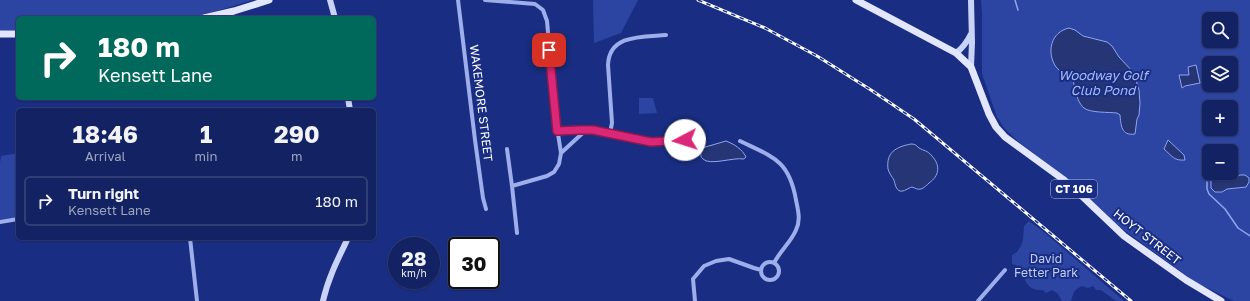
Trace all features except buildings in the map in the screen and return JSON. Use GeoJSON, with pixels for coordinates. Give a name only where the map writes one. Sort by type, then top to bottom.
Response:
{"type":"FeatureCollection","features":[{"type":"Feature","properties":{"kind":"main road"},"geometry":{"type":"LineString","coordinates":[[213,16],[269,0]]}},
{"type":"Feature","properties":{"kind":"main road","name":"HOYT STREET"},"geometry":{"type":"LineString","coordinates":[[856,0],[956,53],[971,67],[988,114],[996,127],[1005,137],[1072,187],[1124,236],[1186,280],[1220,301]]}},
{"type":"Feature","properties":{"kind":"main road"},"geometry":{"type":"LineString","coordinates":[[0,34],[16,34]]}},
{"type":"Feature","properties":{"kind":"street"},"geometry":{"type":"LineString","coordinates":[[330,0],[334,16]]}},
{"type":"Feature","properties":{"kind":"street","name":"WAKEMORE STREET"},"geometry":{"type":"LineString","coordinates":[[458,0],[475,140],[483,198],[486,209]]}},
{"type":"Feature","properties":{"kind":"street"},"geometry":{"type":"LineString","coordinates":[[485,0],[535,4],[543,10],[547,21],[557,131],[561,153],[559,164],[554,172],[546,176],[512,186]]}},
{"type":"Feature","properties":{"kind":"street"},"geometry":{"type":"LineString","coordinates":[[971,0],[971,67]]}},
{"type":"Feature","properties":{"kind":"street"},"geometry":{"type":"LineString","coordinates":[[956,53],[961,50],[972,33]]}},
{"type":"Feature","properties":{"kind":"street"},"geometry":{"type":"LineString","coordinates":[[610,133],[612,123],[608,60],[611,51],[618,44],[627,39],[666,35]]}},
{"type":"Feature","properties":{"kind":"street"},"geometry":{"type":"LineString","coordinates":[[557,131],[586,130],[610,133],[651,142],[685,140]]}},
{"type":"Feature","properties":{"kind":"street"},"geometry":{"type":"LineString","coordinates":[[561,153],[586,130]]}},
{"type":"Feature","properties":{"kind":"street"},"geometry":{"type":"LineString","coordinates":[[740,141],[779,162],[790,177],[794,189],[798,209],[798,225],[793,236],[774,263]]}},
{"type":"Feature","properties":{"kind":"street"},"geometry":{"type":"LineString","coordinates":[[507,149],[517,233]]}},
{"type":"Feature","properties":{"kind":"street"},"geometry":{"type":"LineString","coordinates":[[0,222],[16,219]]}},
{"type":"Feature","properties":{"kind":"street"},"geometry":{"type":"LineString","coordinates":[[190,240],[197,301]]}},
{"type":"Feature","properties":{"kind":"street"},"geometry":{"type":"LineString","coordinates":[[323,301],[332,271],[347,240]]}},
{"type":"Feature","properties":{"kind":"street"},"geometry":{"type":"LineString","coordinates":[[695,301],[693,279],[704,266],[716,261],[729,259],[761,270]]}},
{"type":"Feature","properties":{"kind":"street"},"geometry":{"type":"LineString","coordinates":[[772,262],[778,267],[779,272],[773,280],[770,280],[762,276],[761,270],[766,263],[772,262]]}},
{"type":"Feature","properties":{"kind":"street"},"geometry":{"type":"LineString","coordinates":[[978,301],[1005,270]]}},
{"type":"Feature","properties":{"kind":"green space"},"geometry":{"type":"Polygon","coordinates":[[[0,0],[253,0],[200,16],[16,16],[16,30],[0,31],[0,0]]]}},
{"type":"Feature","properties":{"kind":"green space"},"geometry":{"type":"Polygon","coordinates":[[[593,0],[638,0],[621,33],[594,43],[593,0]]]}},
{"type":"Feature","properties":{"kind":"green space"},"geometry":{"type":"Polygon","coordinates":[[[981,0],[1250,0],[1250,301],[1234,301],[1195,282],[1120,227],[1073,183],[1020,143],[1005,129],[997,117],[982,74],[981,0]]]}},
{"type":"Feature","properties":{"kind":"green space"},"geometry":{"type":"Polygon","coordinates":[[[639,98],[653,98],[657,113],[639,114],[639,98]]]}},
{"type":"Feature","properties":{"kind":"green space"},"geometry":{"type":"Polygon","coordinates":[[[16,153],[16,217],[0,220],[0,163],[1,156],[16,153]]]}},
{"type":"Feature","properties":{"kind":"green space","name":"David Fetter Park"},"geometry":{"type":"Polygon","coordinates":[[[1029,221],[1124,301],[1116,301],[1101,290],[1096,290],[1093,286],[1088,288],[1082,286],[1074,292],[1071,301],[1062,301],[1058,294],[1052,290],[1046,293],[1043,290],[1037,290],[1029,286],[1024,279],[1019,266],[1012,264],[1012,255],[1017,252],[1021,246],[1024,226],[1029,221]]]}},
{"type":"Feature","properties":{"kind":"water","name":"Woodway Golf Club Pond"},"geometry":{"type":"Polygon","coordinates":[[[1069,28],[1075,30],[1083,36],[1107,42],[1133,72],[1139,90],[1140,103],[1135,134],[1124,132],[1121,126],[1120,115],[1117,113],[1095,112],[1084,108],[1076,94],[1073,80],[1056,67],[1051,55],[1052,43],[1058,34],[1069,28]]]}},
{"type":"Feature","properties":{"kind":"water"},"geometry":{"type":"Polygon","coordinates":[[[1196,65],[1200,83],[1182,88],[1179,75],[1189,75],[1188,67],[1196,65]]]}},
{"type":"Feature","properties":{"kind":"water"},"geometry":{"type":"Polygon","coordinates":[[[1168,140],[1184,155],[1185,160],[1176,159],[1164,149],[1168,140]]]}},
{"type":"Feature","properties":{"kind":"water"},"geometry":{"type":"Polygon","coordinates":[[[726,141],[738,147],[746,157],[744,159],[716,162],[706,161],[702,158],[702,148],[726,141]]]}},
{"type":"Feature","properties":{"kind":"water"},"geometry":{"type":"Polygon","coordinates":[[[911,144],[930,154],[937,163],[938,171],[935,177],[922,189],[912,187],[900,191],[888,170],[889,158],[893,151],[911,144]]]}},
{"type":"Feature","properties":{"kind":"water"},"geometry":{"type":"Polygon","coordinates":[[[1245,175],[1249,178],[1249,182],[1246,187],[1227,189],[1222,192],[1215,192],[1211,188],[1211,180],[1238,180],[1238,176],[1245,175]]]}},
{"type":"Feature","properties":{"kind":"waterway"},"geometry":{"type":"LineString","coordinates":[[1015,0],[1018,10]]}},
{"type":"Feature","properties":{"kind":"waterway"},"geometry":{"type":"LineString","coordinates":[[1207,182],[1209,194],[1225,209],[1238,228],[1250,236]]}},
{"type":"Feature","properties":{"kind":"railway"},"geometry":{"type":"LineString","coordinates":[[698,0],[765,28],[817,56],[914,119],[1131,301]]}},
{"type":"Feature","properties":{"kind":"route"},"geometry":{"type":"LineString","coordinates":[[549,50],[557,131],[593,130],[651,142],[685,140]]}}]}
